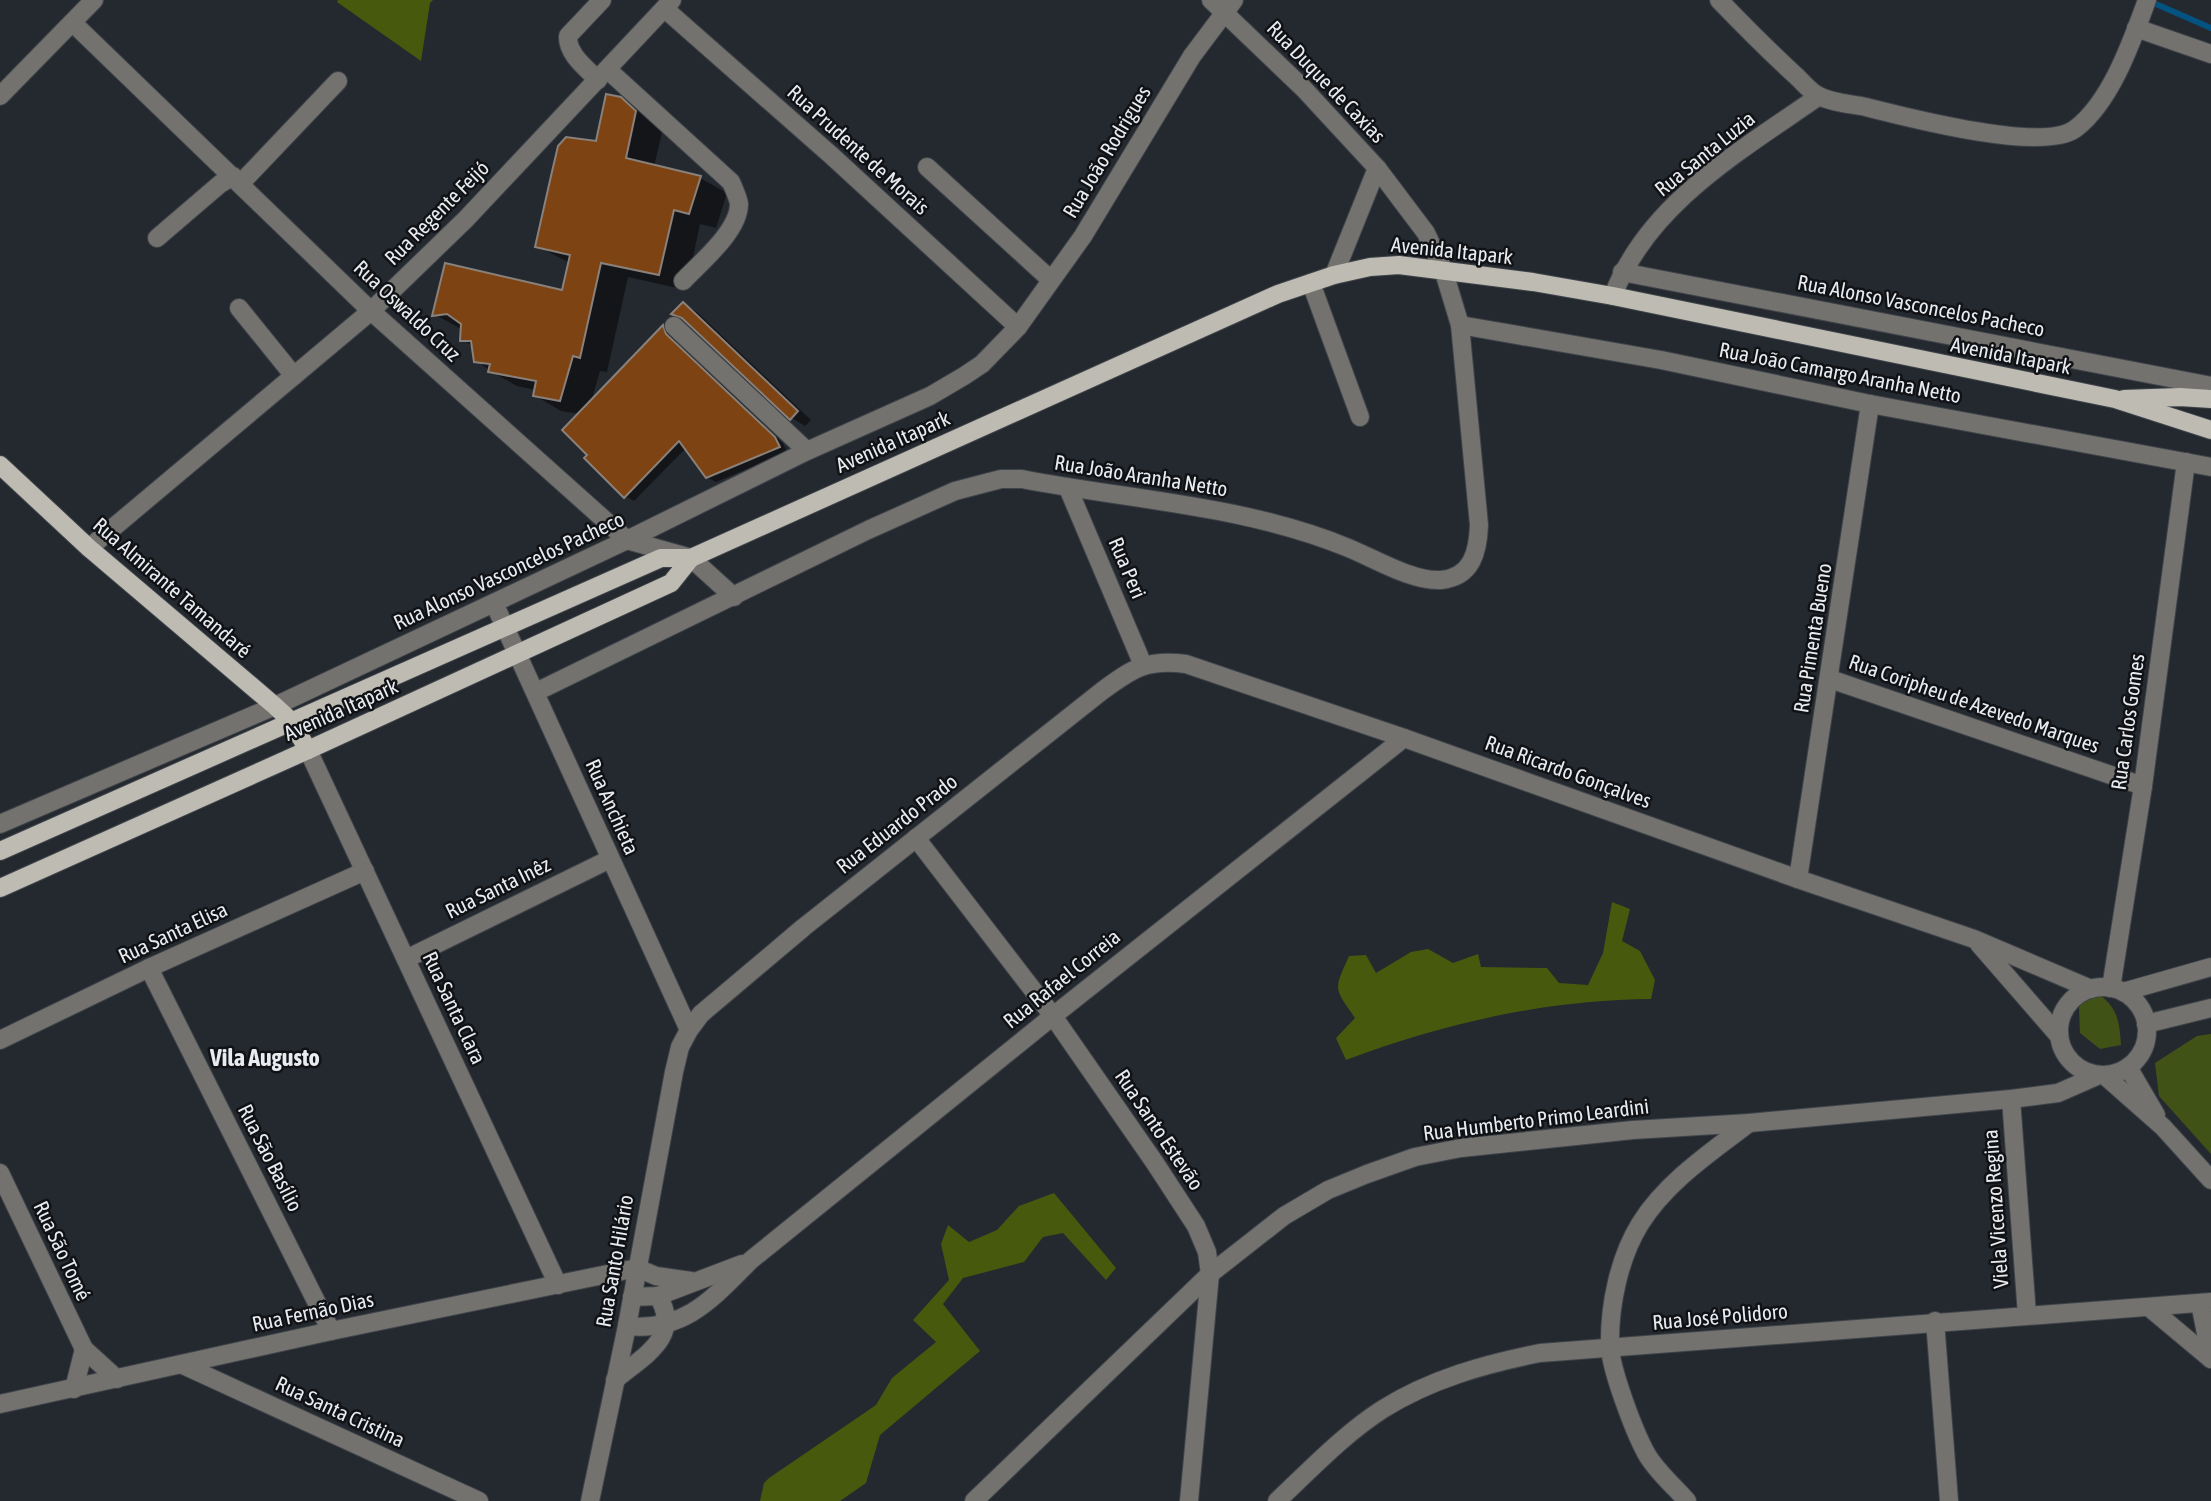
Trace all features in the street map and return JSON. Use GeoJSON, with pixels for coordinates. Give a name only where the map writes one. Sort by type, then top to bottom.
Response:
{"type":"FeatureCollection","features":[{"type":"Feature","properties":{"kind":"main road","name":"Avenida Itapark"},"geometry":{"type":"LineString","coordinates":[[0,851],[661,558],[691,558],[1278,294],[1334,275],[1370,267],[1399,265],[1443,269],[1613,296],[2115,399],[2211,430]]}},
{"type":"Feature","properties":{"kind":"main road"},"geometry":{"type":"LineString","coordinates":[[2115,399],[2211,399]]}},
{"type":"Feature","properties":{"kind":"main road","name":"Rua Almirante Tamandaré"},"geometry":{"type":"LineString","coordinates":[[0,465],[89,548],[275,706],[291,721],[308,750]]}},
{"type":"Feature","properties":{"kind":"main road","name":"Avenida Itapark"},"geometry":{"type":"LineString","coordinates":[[0,888],[671,583],[691,558]]}},
{"type":"Feature","properties":{"kind":"main road"},"geometry":{"type":"LineString","coordinates":[[170,812],[278,753],[288,740],[291,721]]}},
{"type":"Feature","properties":{"kind":"street"},"geometry":{"type":"LineString","coordinates":[[3,87],[73,23],[94,0]]}},
{"type":"Feature","properties":{"kind":"street"},"geometry":{"type":"LineString","coordinates":[[602,0],[568,36],[567,43],[571,52],[603,75],[732,182],[739,203],[735,221],[725,236],[683,281]]}},
{"type":"Feature","properties":{"kind":"street"},"geometry":{"type":"LineString","coordinates":[[1719,0],[1763,46],[1819,96],[1954,126],[2009,135],[2045,137],[2074,130],[2092,112],[2121,65],[2142,14],[2211,54]]}},
{"type":"Feature","properties":{"kind":"street","name":"Rua Regente Feijó"},"geometry":{"type":"LineString","coordinates":[[89,548],[371,312],[466,219],[668,4]]}},
{"type":"Feature","properties":{"kind":"street","name":"Rua Prudente de Morais"},"geometry":{"type":"LineString","coordinates":[[668,4],[1018,327]]}},
{"type":"Feature","properties":{"kind":"street","name":"Rua Duque de Caxias"},"geometry":{"type":"LineString","coordinates":[[1223,4],[1377,168],[1426,233],[1443,269]]}},
{"type":"Feature","properties":{"kind":"street","name":"Rua João Rodrigues"},"geometry":{"type":"LineString","coordinates":[[1018,327],[1083,236],[1223,4]]}},
{"type":"Feature","properties":{"kind":"street","name":"Rua Oswaldo Cruz"},"geometry":{"type":"LineString","coordinates":[[73,23],[371,312],[627,540],[691,558],[734,597]]}},
{"type":"Feature","properties":{"kind":"street"},"geometry":{"type":"LineString","coordinates":[[156,238],[219,184],[237,180],[338,81]]}},
{"type":"Feature","properties":{"kind":"street","name":"Rua Santa Luzia"},"geometry":{"type":"LineString","coordinates":[[1613,296],[1622,272],[1642,242],[1674,205],[1715,169],[1819,96]]}},
{"type":"Feature","properties":{"kind":"street"},"geometry":{"type":"LineString","coordinates":[[927,167],[1051,280]]}},
{"type":"Feature","properties":{"kind":"street","name":"Rua Duque de Caxias"},"geometry":{"type":"LineString","coordinates":[[1334,275],[1377,168]]}},
{"type":"Feature","properties":{"kind":"street","name":"Rua João Aranha Netto"},"geometry":{"type":"LineString","coordinates":[[536,692],[868,530],[955,491],[1001,479],[1022,479],[1230,513],[1284,525],[1424,579],[1441,580],[1452,577],[1472,562],[1479,536],[1460,325],[1443,269]]}},
{"type":"Feature","properties":{"kind":"street","name":"Rua Alonso Vasconcelos Pacheco"},"geometry":{"type":"LineString","coordinates":[[1622,272],[2211,386]]}},
{"type":"Feature","properties":{"kind":"street"},"geometry":{"type":"LineString","coordinates":[[1311,283],[1360,417]]}},
{"type":"Feature","properties":{"kind":"street"},"geometry":{"type":"LineString","coordinates":[[240,308],[294,376]]}},
{"type":"Feature","properties":{"kind":"street","name":"Rua João Camargo Aranha Netto"},"geometry":{"type":"LineString","coordinates":[[1460,325],[1661,360],[1870,404],[2211,467]]}},
{"type":"Feature","properties":{"kind":"street"},"geometry":{"type":"LineString","coordinates":[[674,326],[807,451]]}},
{"type":"Feature","properties":{"kind":"street","name":"Rua Alonso Vasconcelos Pacheco"},"geometry":{"type":"LineString","coordinates":[[0,824],[275,706],[627,540],[807,451],[930,396],[982,363],[1018,327]]}},
{"type":"Feature","properties":{"kind":"street","name":"Rua Pimenta Bueno"},"geometry":{"type":"LineString","coordinates":[[1798,879],[1870,404]]}},
{"type":"Feature","properties":{"kind":"street","name":"Rua Carlos Gomes"},"geometry":{"type":"LineString","coordinates":[[2117,990],[2186,462]]}},
{"type":"Feature","properties":{"kind":"street","name":"Rua Peri"},"geometry":{"type":"LineString","coordinates":[[1068,488],[1143,666]]}},
{"type":"Feature","properties":{"kind":"street","name":"Rua Anchieta"},"geometry":{"type":"LineString","coordinates":[[494,603],[689,1030]]}},
{"type":"Feature","properties":{"kind":"street","name":"Rua Ricardo Gonçalves"},"geometry":{"type":"LineString","coordinates":[[1143,666],[1164,662],[1186,664],[1404,737],[1798,879],[1974,939],[2091,989]]}},
{"type":"Feature","properties":{"kind":"street","name":"Rua Eduardo Prado"},"geometry":{"type":"LineString","coordinates":[[689,1030],[701,1014],[804,927],[1102,691],[1143,666]]}},
{"type":"Feature","properties":{"kind":"street","name":"Rua Coripheu de Azevedo Marques"},"geometry":{"type":"LineString","coordinates":[[1830,679],[2143,786]]}},
{"type":"Feature","properties":{"kind":"street","name":"Rua Rafael Correia"},"geometry":{"type":"LineString","coordinates":[[626,1326],[646,1328],[667,1325],[709,1299],[751,1260],[1404,737]]}},
{"type":"Feature","properties":{"kind":"street","name":"Rua Santa Clara"},"geometry":{"type":"LineString","coordinates":[[308,750],[558,1285]]}},
{"type":"Feature","properties":{"kind":"street","name":"Rua Santo Estevão"},"geometry":{"type":"LineString","coordinates":[[916,838],[1053,1016],[1196,1226],[1207,1252],[1210,1274],[1189,1501]]}},
{"type":"Feature","properties":{"kind":"street","name":"Rua Santa Inêz"},"geometry":{"type":"LineString","coordinates":[[406,959],[610,859]]}},
{"type":"Feature","properties":{"kind":"street","name":"Rua Santa Elisa"},"geometry":{"type":"LineString","coordinates":[[0,1040],[149,968],[365,871]]}},
{"type":"Feature","properties":{"kind":"street","name":"Rua Ricardo Gonçalves"},"geometry":{"type":"LineString","coordinates":[[1974,939],[2059,1036]]}},
{"type":"Feature","properties":{"kind":"street"},"geometry":{"type":"LineString","coordinates":[[2211,967],[2117,990],[2091,989],[2070,1002],[2059,1024],[2062,1048],[2077,1067],[2101,1075],[2163,1127],[2211,1180]]}},
{"type":"Feature","properties":{"kind":"street","name":"Rua São Basílio"},"geometry":{"type":"LineString","coordinates":[[149,968],[331,1331]]}},
{"type":"Feature","properties":{"kind":"street"},"geometry":{"type":"LineString","coordinates":[[2101,1075],[2116,1073],[2128,1067],[2137,1059],[2147,1037],[2142,1011],[2134,1000],[2117,990]]}},
{"type":"Feature","properties":{"kind":"street"},"geometry":{"type":"LineString","coordinates":[[2146,1024],[2211,1008]]}},
{"type":"Feature","properties":{"kind":"street","name":"Rua Santo Hilário"},"geometry":{"type":"LineString","coordinates":[[590,1501],[632,1297],[671,1085],[680,1047],[689,1030]]}},
{"type":"Feature","properties":{"kind":"street"},"geometry":{"type":"LineString","coordinates":[[2058,1093],[2077,1067]]}},
{"type":"Feature","properties":{"kind":"street"},"geometry":{"type":"LineString","coordinates":[[2128,1067],[2163,1127]]}},
{"type":"Feature","properties":{"kind":"street","name":"Rua Humberto Primo Leardini"},"geometry":{"type":"LineString","coordinates":[[974,1501],[1210,1274],[1284,1216],[1328,1190],[1415,1157],[1461,1148],[1633,1130],[1749,1123],[2011,1099],[2058,1093],[2101,1075]]}},
{"type":"Feature","properties":{"kind":"street","name":"Viela Vicenzo Regina"},"geometry":{"type":"LineString","coordinates":[[2011,1099],[2027,1315]]}},
{"type":"Feature","properties":{"kind":"street"},"geometry":{"type":"LineString","coordinates":[[1687,1501],[1646,1455],[1626,1405],[1610,1349],[1614,1306],[1624,1255],[1641,1223],[1658,1200],[1692,1167],[1749,1123]]}},
{"type":"Feature","properties":{"kind":"street","name":"Rua São Tomé"},"geometry":{"type":"LineString","coordinates":[[0,1173],[84,1349],[117,1379]]}},
{"type":"Feature","properties":{"kind":"street","name":"Rua Rafael Correia"},"geometry":{"type":"LineString","coordinates":[[632,1297],[658,1296],[751,1260]]}},
{"type":"Feature","properties":{"kind":"street"},"geometry":{"type":"LineString","coordinates":[[637,1268],[656,1276],[697,1282]]}},
{"type":"Feature","properties":{"kind":"street","name":"Rua Fernão Dias"},"geometry":{"type":"LineString","coordinates":[[0,1404],[331,1331],[637,1268]]}},
{"type":"Feature","properties":{"kind":"street"},"geometry":{"type":"LineString","coordinates":[[615,1380],[662,1337],[667,1325],[665,1309],[658,1296]]}},
{"type":"Feature","properties":{"kind":"street"},"geometry":{"type":"LineString","coordinates":[[2205,1303],[2211,1359]]}},
{"type":"Feature","properties":{"kind":"street","name":"Rua José Polidoro"},"geometry":{"type":"LineString","coordinates":[[1277,1501],[1343,1439],[1384,1409],[1440,1380],[1486,1364],[1539,1353],[1935,1321],[2205,1303]]}},
{"type":"Feature","properties":{"kind":"street"},"geometry":{"type":"LineString","coordinates":[[2150,1308],[2211,1359]]}},
{"type":"Feature","properties":{"kind":"street"},"geometry":{"type":"LineString","coordinates":[[1935,1321],[1949,1501]]}},
{"type":"Feature","properties":{"kind":"street"},"geometry":{"type":"LineString","coordinates":[[74,1389],[84,1349]]}},
{"type":"Feature","properties":{"kind":"street","name":"Rua Santa Cristina"},"geometry":{"type":"LineString","coordinates":[[183,1365],[479,1501]]}},
{"type":"Feature","properties":{"kind":"green space"},"geometry":{"type":"Polygon","coordinates":[[[433,0],[430,3],[421,61],[337,2],[433,0]]]}},
{"type":"Feature","properties":{"kind":"green space"},"geometry":{"type":"Polygon","coordinates":[[[1612,902],[1630,909],[1622,941],[1640,951],[1655,980],[1651,999],[1573,1004],[1496,1016],[1420,1035],[1346,1060],[1336,1038],[1355,1018],[1338,988],[1349,956],[1366,955],[1376,973],[1411,952],[1428,949],[1453,963],[1478,954],[1481,967],[1547,968],[1559,983],[1588,985],[1603,953],[1612,902]]]}},
{"type":"Feature","properties":{"kind":"green space"},"geometry":{"type":"Polygon","coordinates":[[[2092,989],[2115,1012],[2121,1045],[2100,1049],[2080,1033],[2079,1008],[2083,993],[2092,989]]]}},
{"type":"Feature","properties":{"kind":"green space"},"geometry":{"type":"Polygon","coordinates":[[[2211,1034],[2211,1154],[2159,1096],[2155,1063],[2197,1036],[2211,1034]]]}},
{"type":"Feature","properties":{"kind":"green space"},"geometry":{"type":"Polygon","coordinates":[[[1054,1193],[1116,1268],[1106,1280],[1063,1233],[1043,1237],[1024,1262],[963,1278],[943,1304],[980,1351],[880,1435],[866,1483],[840,1501],[760,1501],[764,1483],[769,1478],[876,1405],[892,1378],[936,1342],[913,1320],[949,1280],[941,1244],[948,1225],[969,1242],[997,1230],[1019,1206],[1054,1193]]]}},
{"type":"Feature","properties":{"kind":"building"},"geometry":{"type":"Polygon","coordinates":[[[606,94],[621,97],[636,111],[626,158],[701,176],[689,214],[674,210],[659,275],[601,263],[580,358],[573,356],[560,401],[533,396],[536,381],[488,372],[490,364],[474,362],[471,341],[460,341],[461,324],[447,314],[432,316],[445,263],[562,290],[570,255],[535,247],[558,146],[566,137],[596,141],[606,94]]]}},
{"type":"Feature","properties":{"kind":"building"},"geometry":{"type":"Polygon","coordinates":[[[683,302],[798,411],[790,420],[682,318],[671,314],[683,302]]]}},
{"type":"Feature","properties":{"kind":"building"},"geometry":{"type":"Polygon","coordinates":[[[663,325],[666,334],[775,437],[780,447],[706,478],[679,441],[624,498],[584,458],[587,455],[562,430],[663,325]]]}},
{"type":"Feature","properties":{"kind":"waterway"},"geometry":{"type":"LineString","coordinates":[[2149,1],[2211,28]]}},
{"type":"Feature","properties":{"kind":"district","name":"Vila Augusto"},"geometry":{"type":"Point","coordinates":[265,1058]}}]}
